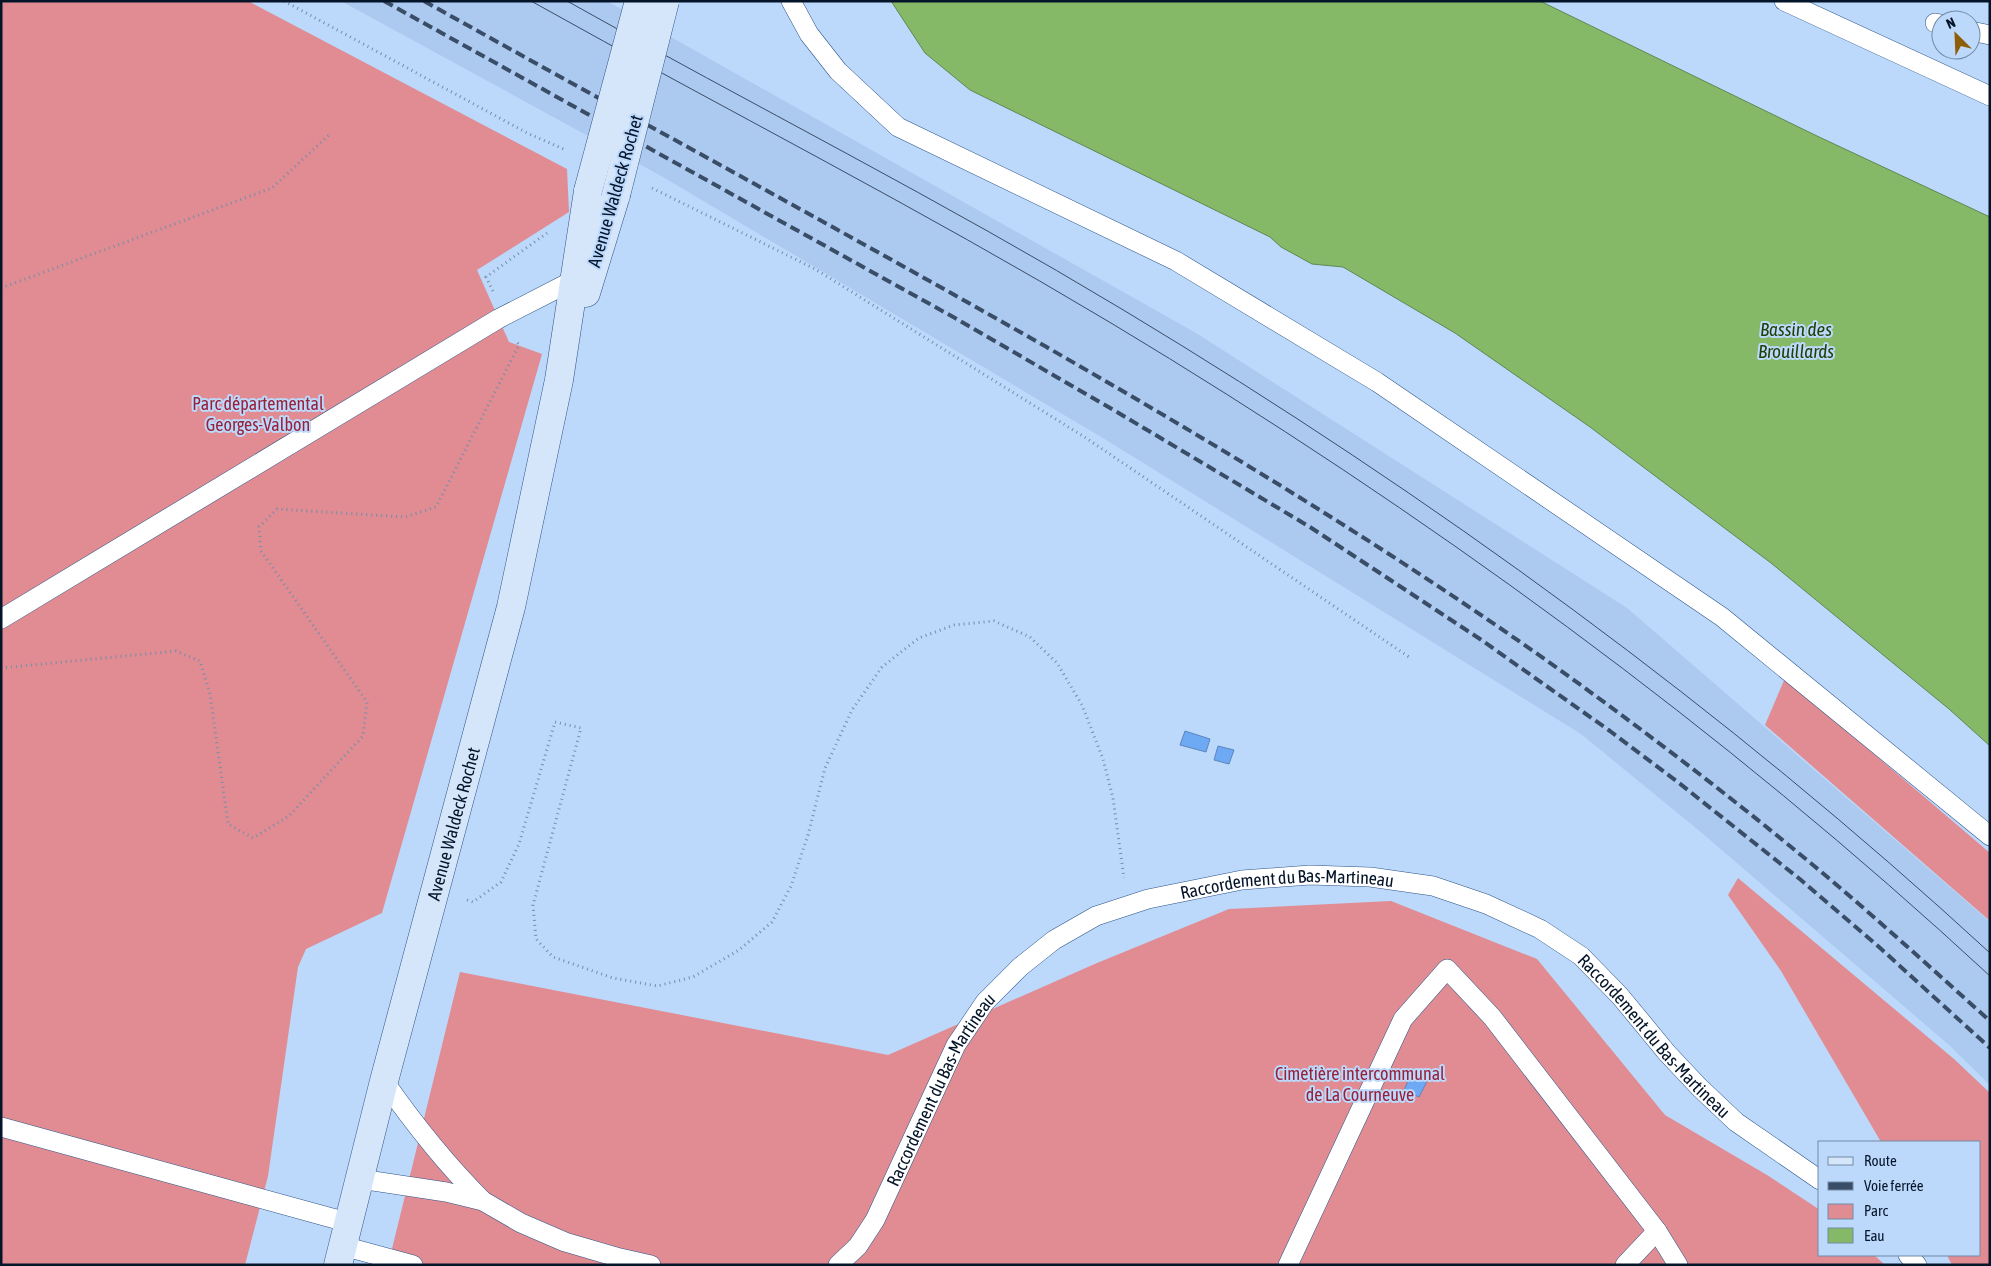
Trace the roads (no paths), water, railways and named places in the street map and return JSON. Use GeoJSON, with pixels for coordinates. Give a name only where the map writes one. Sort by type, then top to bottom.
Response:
{"type":"FeatureCollection","features":[{"type":"Feature","properties":{"kind":"main road","name":"Avenue Waldeck Rochet"},"geometry":{"type":"LineString","coordinates":[[344,1244],[384,1081],[510,607],[559,380],[588,191],[639,1]]}},
{"type":"Feature","properties":{"kind":"main road","name":"Avenue Waldeck Rochet"},"geometry":{"type":"LineString","coordinates":[[559,380],[616,195],[665,1]]}},
{"type":"Feature","properties":{"kind":"lane"},"geometry":{"type":"LineString","coordinates":[[791,1],[810,34],[838,71],[898,127],[1176,261],[1377,382],[1722,618],[1990,836]]}},
{"type":"Feature","properties":{"kind":"lane"},"geometry":{"type":"LineString","coordinates":[[1784,1],[1990,96]]}},
{"type":"Feature","properties":{"kind":"lane"},"geometry":{"type":"LineString","coordinates":[[1,619],[505,316],[574,280]]}},
{"type":"Feature","properties":{"kind":"lane","name":"Raccordement du Bas-Martineau"},"geometry":{"type":"LineString","coordinates":[[838,1265],[858,1246],[875,1220],[952,1053],[985,1002],[1020,967],[1054,940],[1096,916],[1148,899],[1242,880],[1310,875],[1370,877],[1433,886],[1486,904],[1540,929],[1581,956],[1620,996],[1693,1080],[1736,1122],[1818,1179]]}},
{"type":"Feature","properties":{"kind":"lane"},"geometry":{"type":"LineString","coordinates":[[1288,1265],[1402,1019],[1447,969],[1492,1017],[1657,1231],[1678,1265]]}},
{"type":"Feature","properties":{"kind":"lane"},"geometry":{"type":"LineString","coordinates":[[384,1081],[418,1128],[454,1172],[483,1201],[521,1223],[565,1242],[651,1265]]}},
{"type":"Feature","properties":{"kind":"lane"},"geometry":{"type":"LineString","coordinates":[[1,1127],[344,1244],[414,1265]]}},
{"type":"Feature","properties":{"kind":"lane"},"geometry":{"type":"LineString","coordinates":[[360,1178],[446,1192],[483,1201]]}},
{"type":"Feature","properties":{"kind":"lane"},"geometry":{"type":"LineString","coordinates":[[1625,1265],[1657,1231]]}},
{"type":"Feature","properties":{"kind":"water","name":"Bassin des Brouillards"},"geometry":{"type":"Polygon","coordinates":[[[891,1],[1540,1],[1817,136],[1990,217],[1990,746],[1949,709],[1771,563],[1590,427],[1455,333],[1343,267],[1312,264],[1281,247],[1270,237],[970,90],[925,53],[891,1]]]}},
{"type":"Feature","properties":{"kind":"tram line"},"geometry":{"type":"LineString","coordinates":[[531,1],[895,199],[1039,281],[1228,395],[1343,469],[1567,627],[1677,710],[1784,796],[1888,884],[1990,976]]}},
{"type":"Feature","properties":{"kind":"tram line"},"geometry":{"type":"LineString","coordinates":[[567,1],[1056,270],[1239,382],[1352,455],[1464,531],[1681,691],[1889,863],[1990,953]]}},
{"type":"Feature","properties":{"kind":"railway"},"geometry":{"type":"LineString","coordinates":[[384,1],[955,318],[1310,527],[1480,639],[1610,731],[1679,783],[1801,880],[1879,947],[1990,1048]]}},
{"type":"Feature","properties":{"kind":"railway"},"geometry":{"type":"LineString","coordinates":[[424,1],[1050,349],[1245,464],[1372,543],[1560,670],[1688,765],[1835,884],[1990,1021]]}},
{"type":"Feature","properties":{"kind":"park label","name":"Parc départemental Georges-Valbon"},"geometry":{"type":"Point","coordinates":[258,413]}},
{"type":"Feature","properties":{"kind":"park label","name":"Cimetière intercommunal de La Courneuve"},"geometry":{"type":"Point","coordinates":[1360,1083]}}]}
